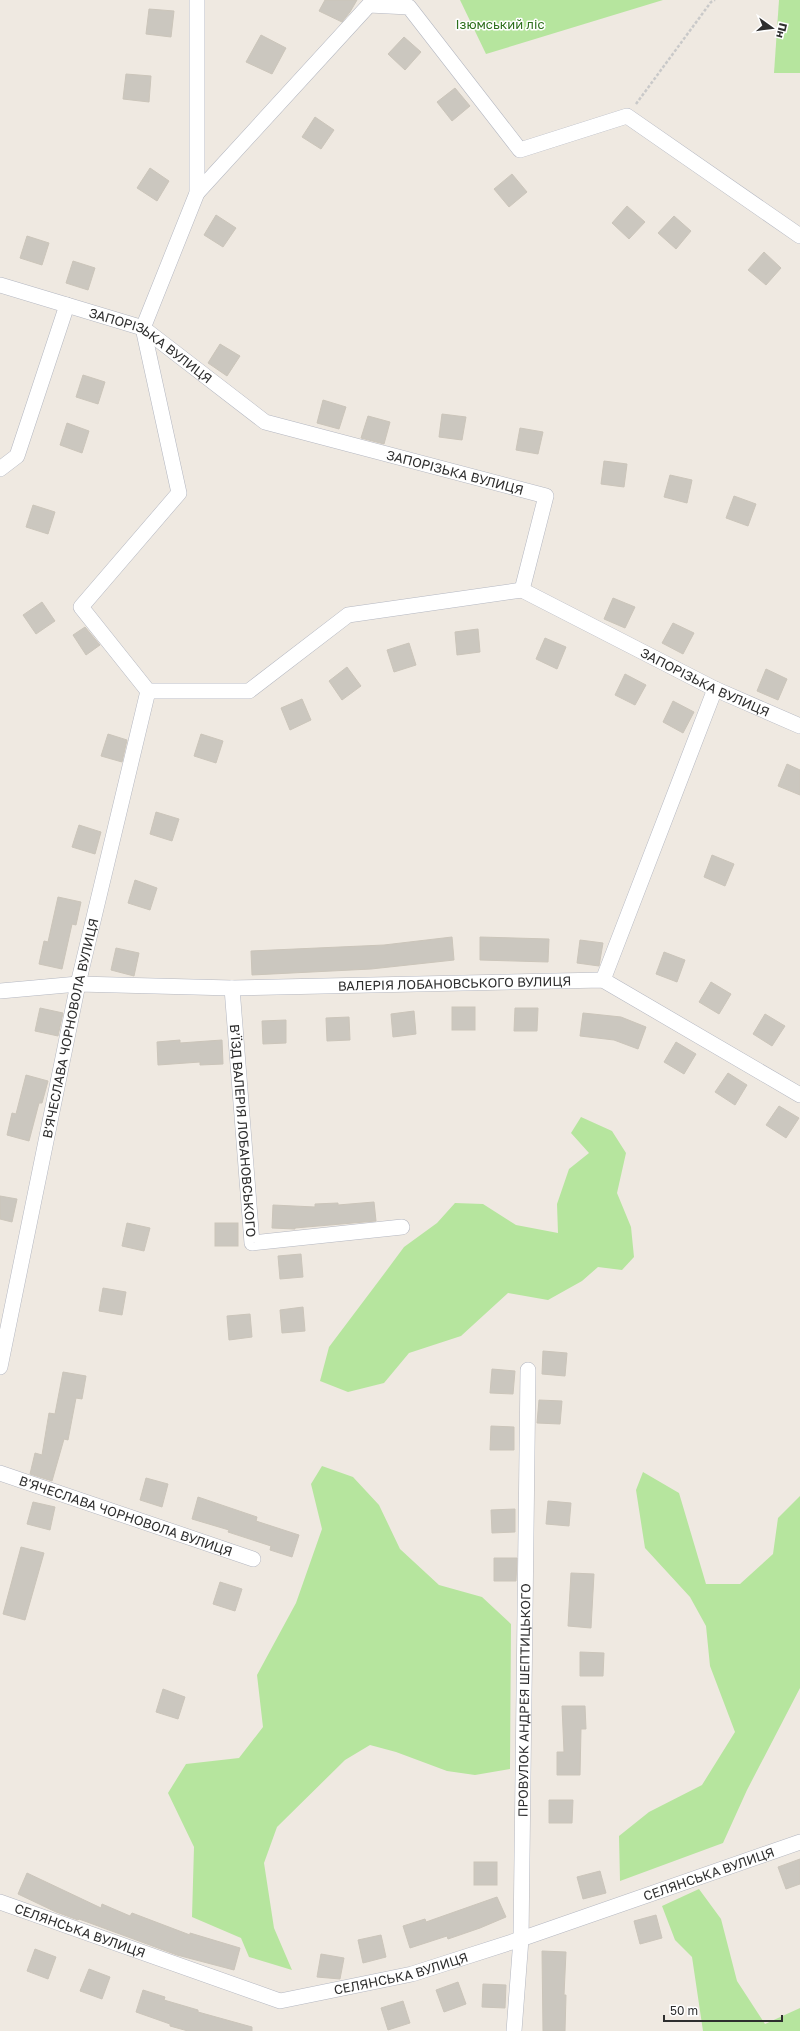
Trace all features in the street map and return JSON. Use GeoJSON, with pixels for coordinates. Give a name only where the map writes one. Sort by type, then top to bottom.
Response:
{"type":"FeatureCollection","features":[{"type":"Feature","properties":{"kind":"street"},"geometry":{"type":"LineString","coordinates":[[197,0],[197,193]]}},
{"type":"Feature","properties":{"kind":"street"},"geometry":{"type":"LineString","coordinates":[[522,590],[348,615],[249,690],[148,691],[81,606],[179,493],[142,328],[197,193],[370,5],[409,7],[520,150],[627,116],[800,236]]}},
{"type":"Feature","properties":{"kind":"street","name":"ЗАПОРІЗЬКА ВУЛИЦЯ"},"geometry":{"type":"LineString","coordinates":[[0,285],[142,328],[265,422],[546,496],[522,590],[715,689],[800,726]]}},
{"type":"Feature","properties":{"kind":"street"},"geometry":{"type":"LineString","coordinates":[[0,469],[16,456],[67,305]]}},
{"type":"Feature","properties":{"kind":"street"},"geometry":{"type":"LineString","coordinates":[[715,689],[603,980],[800,1095]]}},
{"type":"Feature","properties":{"kind":"street","name":"В'ЯЧЕСЛАВА ЧОРНОВОЛА ВУЛИЦЯ"},"geometry":{"type":"LineString","coordinates":[[0,1367],[78,984],[148,691]]}},
{"type":"Feature","properties":{"kind":"street","name":"ВАЛЕРІЯ ЛОБАНОВСЬКОГО ВУЛИЦЯ"},"geometry":{"type":"LineString","coordinates":[[0,991],[78,984],[232,988],[603,980]]}},
{"type":"Feature","properties":{"kind":"street","name":"В’ЇЗД ВАЛЕРІЯ ЛОБАНОВСЬКОГО"},"geometry":{"type":"LineString","coordinates":[[232,988],[252,1243],[402,1228]]}},
{"type":"Feature","properties":{"kind":"street","name":"ПРОВУЛОК АНДРЕЯ ШЕПТИЦЬКОГО"},"geometry":{"type":"LineString","coordinates":[[514,2031],[521,1939],[528,1370]]}},
{"type":"Feature","properties":{"kind":"street","name":"В'ЯЧЕСЛАВА ЧОРНОВОЛА ВУЛИЦЯ"},"geometry":{"type":"LineString","coordinates":[[0,1473],[253,1559]]}},
{"type":"Feature","properties":{"kind":"street","name":"СЕЛЯНСЬКА ВУЛИЦЯ"},"geometry":{"type":"LineString","coordinates":[[0,1902],[280,2001],[412,1974],[521,1939],[800,1842]]}},
{"type":"Feature","properties":{"kind":"path"},"geometry":{"type":"LineString","coordinates":[[627,116],[711,2],[715,0]]}},
{"type":"Feature","properties":{"kind":"green space","name":"Ізюмський ліс"},"geometry":{"type":"Polygon","coordinates":[[[460,0],[663,0],[486,54],[460,0]]]}},
{"type":"Feature","properties":{"kind":"green space"},"geometry":{"type":"Polygon","coordinates":[[[779,0],[800,0],[800,73],[774,73],[779,0]]]}},
{"type":"Feature","properties":{"kind":"green space"},"geometry":{"type":"Polygon","coordinates":[[[581,1117],[612,1131],[626,1153],[617,1193],[631,1227],[634,1257],[622,1270],[598,1267],[582,1281],[548,1300],[508,1293],[461,1336],[409,1353],[384,1383],[348,1392],[320,1381],[329,1347],[404,1247],[437,1223],[455,1203],[483,1204],[516,1225],[558,1233],[557,1204],[569,1169],[589,1153],[571,1133],[581,1117]]]}},
{"type":"Feature","properties":{"kind":"green space"},"geometry":{"type":"Polygon","coordinates":[[[322,1466],[353,1477],[379,1505],[400,1549],[439,1585],[482,1597],[511,1624],[510,1769],[475,1775],[447,1771],[396,1752],[370,1745],[345,1760],[277,1827],[264,1863],[274,1928],[292,1970],[249,1957],[241,1938],[192,1917],[194,1847],[168,1793],[186,1764],[239,1758],[263,1727],[257,1675],[296,1603],[322,1529],[311,1484],[322,1466]]]}},
{"type":"Feature","properties":{"kind":"green space"},"geometry":{"type":"Polygon","coordinates":[[[643,1472],[679,1493],[706,1584],[740,1584],[773,1554],[778,1518],[800,1496],[800,1688],[747,1790],[723,1843],[620,1881],[619,1836],[649,1812],[702,1785],[735,1732],[710,1666],[706,1626],[690,1597],[645,1548],[636,1490],[643,1472]]]}},
{"type":"Feature","properties":{"kind":"green space"},"geometry":{"type":"Polygon","coordinates":[[[699,1889],[721,1919],[737,1981],[765,2024],[800,2008],[800,2031],[703,2031],[692,1957],[675,1940],[662,1906],[699,1889]]]}},
{"type":"Feature","properties":{"kind":"building"},"geometry":{"type":"Polygon","coordinates":[[[325,0],[357,0],[342,22],[319,11],[325,0]]]}},
{"type":"Feature","properties":{"kind":"building"},"geometry":{"type":"Polygon","coordinates":[[[149,9],[174,11],[171,37],[146,34],[149,9]]]}},
{"type":"Feature","properties":{"kind":"building"},"geometry":{"type":"Polygon","coordinates":[[[261,35],[286,48],[272,74],[246,62],[261,35]]]}},
{"type":"Feature","properties":{"kind":"building"},"geometry":{"type":"Polygon","coordinates":[[[404,37],[421,52],[405,70],[388,54],[404,37]]]}},
{"type":"Feature","properties":{"kind":"building"},"geometry":{"type":"Polygon","coordinates":[[[126,74],[151,76],[149,102],[123,99],[126,74]]]}},
{"type":"Feature","properties":{"kind":"building"},"geometry":{"type":"Polygon","coordinates":[[[455,88],[470,106],[452,121],[437,102],[455,88]]]}},
{"type":"Feature","properties":{"kind":"building"},"geometry":{"type":"Polygon","coordinates":[[[315,117],[334,130],[321,149],[302,137],[315,117]]]}},
{"type":"Feature","properties":{"kind":"building"},"geometry":{"type":"Polygon","coordinates":[[[150,168],[169,181],[157,201],[137,188],[150,168]]]}},
{"type":"Feature","properties":{"kind":"building"},"geometry":{"type":"Polygon","coordinates":[[[512,174],[527,192],[509,207],[494,189],[512,174]]]}},
{"type":"Feature","properties":{"kind":"building"},"geometry":{"type":"Polygon","coordinates":[[[627,206],[645,222],[629,239],[612,223],[627,206]]]}},
{"type":"Feature","properties":{"kind":"building"},"geometry":{"type":"Polygon","coordinates":[[[216,215],[236,228],[223,247],[204,235],[216,215]]]}},
{"type":"Feature","properties":{"kind":"building"},"geometry":{"type":"Polygon","coordinates":[[[674,216],[691,231],[676,249],[658,233],[674,216]]]}},
{"type":"Feature","properties":{"kind":"building"},"geometry":{"type":"Polygon","coordinates":[[[27,236],[49,243],[42,265],[20,258],[27,236]]]}},
{"type":"Feature","properties":{"kind":"building"},"geometry":{"type":"Polygon","coordinates":[[[764,252],[781,268],[766,285],[748,270],[764,252]]]}},
{"type":"Feature","properties":{"kind":"building"},"geometry":{"type":"Polygon","coordinates":[[[73,261],[95,268],[88,290],[66,283],[73,261]]]}},
{"type":"Feature","properties":{"kind":"building"},"geometry":{"type":"Polygon","coordinates":[[[220,344],[240,356],[227,376],[208,363],[220,344]]]}},
{"type":"Feature","properties":{"kind":"building"},"geometry":{"type":"Polygon","coordinates":[[[83,375],[105,382],[98,404],[76,397],[83,375]]]}},
{"type":"Feature","properties":{"kind":"building"},"geometry":{"type":"Polygon","coordinates":[[[323,400],[346,407],[339,429],[317,423],[323,400]]]}},
{"type":"Feature","properties":{"kind":"building"},"geometry":{"type":"Polygon","coordinates":[[[442,414],[466,417],[462,440],[439,437],[442,414]]]}},
{"type":"Feature","properties":{"kind":"building"},"geometry":{"type":"Polygon","coordinates":[[[368,416],[390,422],[384,444],[361,438],[368,416]]]}},
{"type":"Feature","properties":{"kind":"building"},"geometry":{"type":"Polygon","coordinates":[[[67,423],[89,431],[82,453],[60,445],[67,423]]]}},
{"type":"Feature","properties":{"kind":"building"},"geometry":{"type":"Polygon","coordinates":[[[520,428],[543,432],[538,454],[516,450],[520,428]]]}},
{"type":"Feature","properties":{"kind":"building"},"geometry":{"type":"Polygon","coordinates":[[[604,461],[627,464],[624,487],[601,484],[604,461]]]}},
{"type":"Feature","properties":{"kind":"building"},"geometry":{"type":"Polygon","coordinates":[[[670,475],[692,480],[687,503],[664,497],[670,475]]]}},
{"type":"Feature","properties":{"kind":"building"},"geometry":{"type":"Polygon","coordinates":[[[734,496],[756,504],[748,526],[726,518],[734,496]]]}},
{"type":"Feature","properties":{"kind":"building"},"geometry":{"type":"Polygon","coordinates":[[[33,505],[55,512],[48,534],[26,527],[33,505]]]}},
{"type":"Feature","properties":{"kind":"building"},"geometry":{"type":"Polygon","coordinates":[[[613,598],[635,607],[625,628],[604,619],[613,598]]]}},
{"type":"Feature","properties":{"kind":"building"},"geometry":{"type":"Polygon","coordinates":[[[42,602],[55,621],[36,634],[23,615],[42,602]]]}},
{"type":"Feature","properties":{"kind":"building"},"geometry":{"type":"Polygon","coordinates":[[[673,623],[694,633],[683,654],[662,643],[673,623]]]}},
{"type":"Feature","properties":{"kind":"building"},"geometry":{"type":"Polygon","coordinates":[[[85,627],[100,645],[86,655],[73,635],[85,627]]]}},
{"type":"Feature","properties":{"kind":"building"},"geometry":{"type":"Polygon","coordinates":[[[478,629],[480,652],[457,655],[455,632],[478,629]]]}},
{"type":"Feature","properties":{"kind":"building"},"geometry":{"type":"Polygon","coordinates":[[[545,638],[566,647],[557,669],[536,659],[545,638]]]}},
{"type":"Feature","properties":{"kind":"building"},"geometry":{"type":"Polygon","coordinates":[[[409,643],[416,665],[394,672],[387,650],[409,643]]]}},
{"type":"Feature","properties":{"kind":"building"},"geometry":{"type":"Polygon","coordinates":[[[347,667],[361,686],[342,700],[329,681],[347,667]]]}},
{"type":"Feature","properties":{"kind":"building"},"geometry":{"type":"Polygon","coordinates":[[[766,669],[787,679],[778,700],[757,691],[766,669]]]}},
{"type":"Feature","properties":{"kind":"building"},"geometry":{"type":"Polygon","coordinates":[[[625,674],[646,685],[635,705],[615,695],[625,674]]]}},
{"type":"Feature","properties":{"kind":"building"},"geometry":{"type":"Polygon","coordinates":[[[302,699],[311,720],[290,730],[281,708],[302,699]]]}},
{"type":"Feature","properties":{"kind":"building"},"geometry":{"type":"Polygon","coordinates":[[[673,701],[694,712],[683,733],[663,722],[673,701]]]}},
{"type":"Feature","properties":{"kind":"building"},"geometry":{"type":"Polygon","coordinates":[[[108,734],[127,740],[122,762],[101,756],[108,734]]]}},
{"type":"Feature","properties":{"kind":"building"},"geometry":{"type":"Polygon","coordinates":[[[201,734],[223,741],[216,763],[194,756],[201,734]]]}},
{"type":"Feature","properties":{"kind":"building"},"geometry":{"type":"Polygon","coordinates":[[[787,764],[800,770],[800,795],[778,786],[787,764]]]}},
{"type":"Feature","properties":{"kind":"building"},"geometry":{"type":"Polygon","coordinates":[[[156,812],[179,819],[172,841],[150,834],[156,812]]]}},
{"type":"Feature","properties":{"kind":"building"},"geometry":{"type":"Polygon","coordinates":[[[79,825],[101,832],[95,854],[72,847],[79,825]]]}},
{"type":"Feature","properties":{"kind":"building"},"geometry":{"type":"Polygon","coordinates":[[[712,855],[734,864],[725,886],[704,877],[712,855]]]}},
{"type":"Feature","properties":{"kind":"building"},"geometry":{"type":"Polygon","coordinates":[[[135,880],[157,888],[150,910],[128,903],[135,880]]]}},
{"type":"Feature","properties":{"kind":"building"},"geometry":{"type":"Polygon","coordinates":[[[58,897],[81,902],[76,925],[72,924],[62,969],[39,964],[44,941],[48,942],[58,897]]]}},
{"type":"Feature","properties":{"kind":"building"},"geometry":{"type":"Polygon","coordinates":[[[452,937],[454,960],[371,969],[252,975],[251,951],[384,945],[452,937]]]}},
{"type":"Feature","properties":{"kind":"building"},"geometry":{"type":"Polygon","coordinates":[[[480,937],[549,939],[548,962],[480,960],[480,937]]]}},
{"type":"Feature","properties":{"kind":"building"},"geometry":{"type":"Polygon","coordinates":[[[580,940],[603,943],[599,966],[577,963],[580,940]]]}},
{"type":"Feature","properties":{"kind":"building"},"geometry":{"type":"Polygon","coordinates":[[[116,948],[139,953],[134,976],[111,970],[116,948]]]}},
{"type":"Feature","properties":{"kind":"building"},"geometry":{"type":"Polygon","coordinates":[[[664,952],[685,960],[677,982],[656,974],[664,952]]]}},
{"type":"Feature","properties":{"kind":"building"},"geometry":{"type":"Polygon","coordinates":[[[711,982],[731,994],[719,1014],[699,1002],[711,982]]]}},
{"type":"Feature","properties":{"kind":"building"},"geometry":{"type":"Polygon","coordinates":[[[452,1007],[475,1007],[475,1030],[452,1030],[452,1007]]]}},
{"type":"Feature","properties":{"kind":"building"},"geometry":{"type":"Polygon","coordinates":[[[40,1008],[63,1013],[58,1036],[35,1031],[40,1008]]]}},
{"type":"Feature","properties":{"kind":"building"},"geometry":{"type":"Polygon","coordinates":[[[515,1008],[538,1008],[537,1031],[514,1031],[515,1008]]]}},
{"type":"Feature","properties":{"kind":"building"},"geometry":{"type":"Polygon","coordinates":[[[414,1011],[416,1034],[393,1037],[391,1014],[414,1011]]]}},
{"type":"Feature","properties":{"kind":"building"},"geometry":{"type":"Polygon","coordinates":[[[583,1013],[621,1017],[646,1027],[638,1049],[614,1040],[580,1036],[583,1013]]]}},
{"type":"Feature","properties":{"kind":"building"},"geometry":{"type":"Polygon","coordinates":[[[765,1014],[785,1026],[772,1046],[753,1034],[765,1014]]]}},
{"type":"Feature","properties":{"kind":"building"},"geometry":{"type":"Polygon","coordinates":[[[349,1017],[350,1040],[327,1041],[326,1018],[349,1017]]]}},
{"type":"Feature","properties":{"kind":"building"},"geometry":{"type":"Polygon","coordinates":[[[286,1020],[286,1043],[263,1044],[262,1021],[286,1020]]]}},
{"type":"Feature","properties":{"kind":"building"},"geometry":{"type":"Polygon","coordinates":[[[180,1040],[180,1043],[222,1040],[223,1064],[200,1065],[200,1062],[158,1065],[157,1042],[180,1040]]]}},
{"type":"Feature","properties":{"kind":"building"},"geometry":{"type":"Polygon","coordinates":[[[676,1042],[696,1054],[684,1074],[664,1062],[676,1042]]]}},
{"type":"Feature","properties":{"kind":"building"},"geometry":{"type":"Polygon","coordinates":[[[728,1073],[747,1085],[735,1105],[715,1092],[728,1073]]]}},
{"type":"Feature","properties":{"kind":"building"},"geometry":{"type":"Polygon","coordinates":[[[26,1075],[48,1081],[42,1103],[39,1103],[29,1141],[7,1135],[12,1113],[16,1114],[26,1075]]]}},
{"type":"Feature","properties":{"kind":"building"},"geometry":{"type":"Polygon","coordinates":[[[779,1106],[799,1118],[786,1138],[766,1125],[779,1106]]]}},
{"type":"Feature","properties":{"kind":"building"},"geometry":{"type":"Polygon","coordinates":[[[0,1196],[17,1199],[12,1222],[0,1219],[0,1196]]]}},
{"type":"Feature","properties":{"kind":"building"},"geometry":{"type":"Polygon","coordinates":[[[374,1202],[376,1221],[295,1229],[272,1228],[273,1205],[315,1207],[315,1204],[338,1203],[338,1205],[374,1202]]]}},
{"type":"Feature","properties":{"kind":"building"},"geometry":{"type":"Polygon","coordinates":[[[127,1223],[150,1228],[144,1251],[122,1246],[127,1223]]]}},
{"type":"Feature","properties":{"kind":"building"},"geometry":{"type":"Polygon","coordinates":[[[215,1223],[238,1223],[238,1246],[215,1246],[215,1223]]]}},
{"type":"Feature","properties":{"kind":"building"},"geometry":{"type":"Polygon","coordinates":[[[301,1254],[303,1277],[280,1279],[278,1256],[301,1254]]]}},
{"type":"Feature","properties":{"kind":"building"},"geometry":{"type":"Polygon","coordinates":[[[103,1288],[126,1292],[122,1315],[99,1311],[103,1288]]]}},
{"type":"Feature","properties":{"kind":"building"},"geometry":{"type":"Polygon","coordinates":[[[303,1307],[305,1331],[282,1333],[280,1310],[303,1307]]]}},
{"type":"Feature","properties":{"kind":"building"},"geometry":{"type":"Polygon","coordinates":[[[250,1314],[252,1337],[229,1340],[227,1316],[250,1314]]]}},
{"type":"Feature","properties":{"kind":"building"},"geometry":{"type":"Polygon","coordinates":[[[543,1351],[567,1353],[565,1376],[542,1374],[543,1351]]]}},
{"type":"Feature","properties":{"kind":"building"},"geometry":{"type":"Polygon","coordinates":[[[492,1369],[515,1371],[513,1394],[490,1393],[492,1369]]]}},
{"type":"Feature","properties":{"kind":"building"},"geometry":{"type":"Polygon","coordinates":[[[63,1372],[86,1376],[82,1399],[76,1398],[68,1440],[64,1439],[52,1481],[30,1474],[35,1453],[42,1455],[49,1413],[55,1414],[63,1372]]]}},
{"type":"Feature","properties":{"kind":"building"},"geometry":{"type":"Polygon","coordinates":[[[539,1400],[562,1401],[560,1424],[537,1423],[539,1400]]]}},
{"type":"Feature","properties":{"kind":"building"},"geometry":{"type":"Polygon","coordinates":[[[491,1426],[514,1427],[514,1450],[490,1450],[491,1426]]]}},
{"type":"Feature","properties":{"kind":"building"},"geometry":{"type":"Polygon","coordinates":[[[146,1478],[168,1484],[162,1507],[140,1500],[146,1478]]]}},
{"type":"Feature","properties":{"kind":"building"},"geometry":{"type":"Polygon","coordinates":[[[198,1497],[257,1517],[256,1521],[299,1535],[292,1557],[270,1550],[271,1546],[228,1532],[229,1530],[192,1519],[198,1497]]]}},
{"type":"Feature","properties":{"kind":"building"},"geometry":{"type":"Polygon","coordinates":[[[548,1501],[571,1503],[569,1526],[546,1524],[548,1501]]]}},
{"type":"Feature","properties":{"kind":"building"},"geometry":{"type":"Polygon","coordinates":[[[33,1502],[55,1507],[50,1530],[27,1524],[33,1502]]]}},
{"type":"Feature","properties":{"kind":"building"},"geometry":{"type":"Polygon","coordinates":[[[515,1509],[515,1532],[492,1533],[491,1510],[515,1509]]]}},
{"type":"Feature","properties":{"kind":"building"},"geometry":{"type":"Polygon","coordinates":[[[21,1547],[44,1553],[25,1620],[3,1614],[21,1547]]]}},
{"type":"Feature","properties":{"kind":"building"},"geometry":{"type":"Polygon","coordinates":[[[494,1558],[517,1558],[516,1581],[494,1581],[494,1558]]]}},
{"type":"Feature","properties":{"kind":"building"},"geometry":{"type":"Polygon","coordinates":[[[571,1573],[594,1574],[591,1628],[568,1626],[571,1573]]]}},
{"type":"Feature","properties":{"kind":"building"},"geometry":{"type":"Polygon","coordinates":[[[220,1582],[242,1589],[235,1611],[213,1604],[220,1582]]]}},
{"type":"Feature","properties":{"kind":"building"},"geometry":{"type":"Polygon","coordinates":[[[580,1652],[604,1653],[603,1676],[580,1676],[580,1652]]]}},
{"type":"Feature","properties":{"kind":"building"},"geometry":{"type":"Polygon","coordinates":[[[163,1689],[185,1697],[178,1719],[156,1712],[163,1689]]]}},
{"type":"Feature","properties":{"kind":"building"},"geometry":{"type":"Polygon","coordinates":[[[562,1706],[585,1706],[586,1729],[581,1729],[580,1775],[557,1775],[557,1752],[564,1752],[562,1706]]]}},
{"type":"Feature","properties":{"kind":"building"},"geometry":{"type":"Polygon","coordinates":[[[549,1800],[573,1800],[572,1823],[549,1823],[549,1800]]]}},
{"type":"Feature","properties":{"kind":"building"},"geometry":{"type":"Polygon","coordinates":[[[800,1859],[800,1884],[786,1889],[778,1867],[800,1859]]]}},
{"type":"Feature","properties":{"kind":"building"},"geometry":{"type":"Polygon","coordinates":[[[474,1862],[497,1862],[497,1885],[474,1885],[474,1862]]]}},
{"type":"Feature","properties":{"kind":"building"},"geometry":{"type":"Polygon","coordinates":[[[600,1871],[606,1893],[583,1899],[577,1877],[600,1871]]]}},
{"type":"Feature","properties":{"kind":"building"},"geometry":{"type":"Polygon","coordinates":[[[27,1873],[101,1908],[102,1904],[130,1916],[132,1913],[190,1935],[190,1933],[240,1948],[234,1970],[177,1955],[56,1912],[18,1894],[27,1873]]]}},
{"type":"Feature","properties":{"kind":"building"},"geometry":{"type":"Polygon","coordinates":[[[497,1897],[506,1917],[448,1939],[447,1936],[410,1948],[403,1926],[425,1919],[426,1922],[497,1897]]]}},
{"type":"Feature","properties":{"kind":"building"},"geometry":{"type":"Polygon","coordinates":[[[656,1915],[662,1938],[640,1944],[634,1921],[656,1915]]]}},
{"type":"Feature","properties":{"kind":"building"},"geometry":{"type":"Polygon","coordinates":[[[381,1935],[386,1957],[363,1963],[358,1940],[381,1935]]]}},
{"type":"Feature","properties":{"kind":"building"},"geometry":{"type":"Polygon","coordinates":[[[35,1949],[56,1957],[48,1979],[27,1971],[35,1949]]]}},
{"type":"Feature","properties":{"kind":"building"},"geometry":{"type":"Polygon","coordinates":[[[542,1951],[566,1952],[564,1995],[566,1995],[565,2031],[543,2031],[542,1951]]]}},
{"type":"Feature","properties":{"kind":"building"},"geometry":{"type":"Polygon","coordinates":[[[321,1954],[344,1958],[340,1979],[317,1977],[321,1954]]]}},
{"type":"Feature","properties":{"kind":"building"},"geometry":{"type":"Polygon","coordinates":[[[89,1969],[110,1977],[102,1999],[80,1991],[89,1969]]]}},
{"type":"Feature","properties":{"kind":"building"},"geometry":{"type":"Polygon","coordinates":[[[458,1982],[466,2004],[444,2012],[436,1990],[458,1982]]]}},
{"type":"Feature","properties":{"kind":"building"},"geometry":{"type":"Polygon","coordinates":[[[483,1984],[506,1985],[505,2008],[482,2007],[483,1984]]]}},
{"type":"Feature","properties":{"kind":"building"},"geometry":{"type":"Polygon","coordinates":[[[143,1990],[165,1997],[164,2000],[198,2010],[198,2012],[252,2027],[252,2031],[188,2031],[170,2026],[170,2024],[136,2012],[143,1990]]]}},
{"type":"Feature","properties":{"kind":"building"},"geometry":{"type":"Polygon","coordinates":[[[403,2001],[410,2023],[388,2030],[381,2008],[403,2001]]]}}]}
